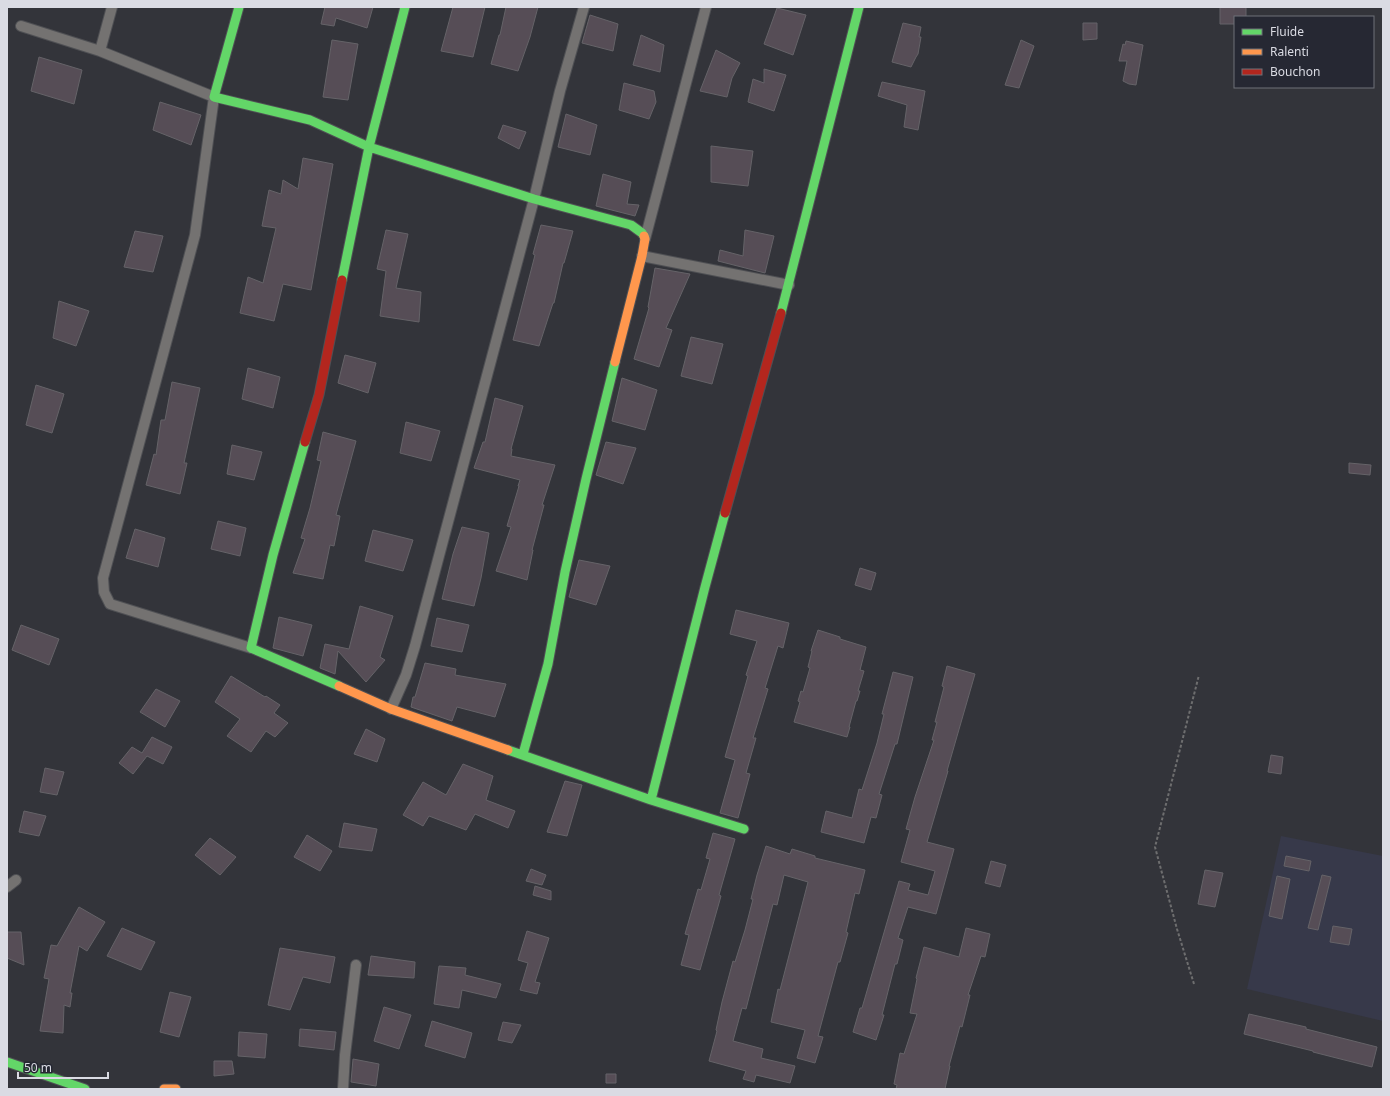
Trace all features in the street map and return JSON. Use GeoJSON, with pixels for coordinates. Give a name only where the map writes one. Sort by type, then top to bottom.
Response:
{"type":"FeatureCollection","features":[{"type":"Feature","properties":{"kind":"street"},"geometry":{"type":"LineString","coordinates":[[100,51],[112,7]]}},
{"type":"Feature","properties":{"kind":"street"},"geometry":{"type":"LineString","coordinates":[[239,7],[214,97],[196,235],[103,578],[104,592],[110,604],[250,648],[391,709],[651,800],[744,829]]}},
{"type":"Feature","properties":{"kind":"street"},"geometry":{"type":"LineString","coordinates":[[250,648],[273,555],[319,395],[369,147],[405,7]]}},
{"type":"Feature","properties":{"kind":"street"},"geometry":{"type":"LineString","coordinates":[[391,709],[406,676],[415,646],[534,199],[560,91],[584,7]]}},
{"type":"Feature","properties":{"kind":"street"},"geometry":{"type":"LineString","coordinates":[[523,754],[548,664],[565,572],[645,239],[706,7]]}},
{"type":"Feature","properties":{"kind":"street"},"geometry":{"type":"LineString","coordinates":[[651,800],[705,587],[789,285],[859,7]]}},
{"type":"Feature","properties":{"kind":"street"},"geometry":{"type":"LineString","coordinates":[[21,26],[100,51],[214,97],[310,120],[369,147],[534,199],[631,225],[642,233],[645,239]]}},
{"type":"Feature","properties":{"kind":"street"},"geometry":{"type":"LineString","coordinates":[[642,256],[789,285]]}},
{"type":"Feature","properties":{"kind":"street"},"geometry":{"type":"LineString","coordinates":[[7,887],[16,880]]}},
{"type":"Feature","properties":{"kind":"street"},"geometry":{"type":"LineString","coordinates":[[343,1089],[345,1055],[356,965]]}},
{"type":"Feature","properties":{"kind":"street"},"geometry":{"type":"LineString","coordinates":[[7,1062],[85,1089]]}},
{"type":"Feature","properties":{"kind":"street"},"geometry":{"type":"LineString","coordinates":[[164,1089],[176,1089]]}},
{"type":"Feature","properties":{"kind":"path"},"geometry":{"type":"LineString","coordinates":[[1194,984],[1177,929],[1155,847],[1199,675]]}},
{"type":"Feature","properties":{"kind":"shaded area"},"geometry":{"type":"Polygon","coordinates":[[[1281,836],[1383,856],[1383,1021],[1247,989],[1281,836]]]}},
{"type":"Feature","properties":{"kind":"building"},"geometry":{"type":"Polygon","coordinates":[[[325,7],[373,7],[367,28],[336,18],[334,26],[321,24],[325,7]]]}},
{"type":"Feature","properties":{"kind":"building"},"geometry":{"type":"Polygon","coordinates":[[[453,7],[485,7],[473,57],[441,51],[453,7]]]}},
{"type":"Feature","properties":{"kind":"building"},"geometry":{"type":"Polygon","coordinates":[[[506,7],[538,7],[530,37],[518,71],[491,64],[500,35],[506,7]]]}},
{"type":"Feature","properties":{"kind":"building"},"geometry":{"type":"Polygon","coordinates":[[[1220,7],[1246,7],[1246,16],[1234,16],[1234,24],[1220,24],[1220,7]]]}},
{"type":"Feature","properties":{"kind":"building"},"geometry":{"type":"Polygon","coordinates":[[[777,8],[806,15],[793,55],[764,44],[777,8]]]}},
{"type":"Feature","properties":{"kind":"building"},"geometry":{"type":"Polygon","coordinates":[[[590,15],[618,24],[613,51],[582,43],[590,15]]]}},
{"type":"Feature","properties":{"kind":"building"},"geometry":{"type":"Polygon","coordinates":[[[903,23],[921,27],[918,54],[911,67],[892,62],[903,23]]]}},
{"type":"Feature","properties":{"kind":"building"},"geometry":{"type":"Polygon","coordinates":[[[1083,23],[1097,23],[1097,39],[1083,40],[1083,23]]]}},
{"type":"Feature","properties":{"kind":"building"},"geometry":{"type":"Polygon","coordinates":[[[641,35],[664,45],[660,72],[633,65],[641,35]]]}},
{"type":"Feature","properties":{"kind":"building"},"geometry":{"type":"Polygon","coordinates":[[[332,40],[358,44],[348,100],[323,97],[332,40]]]}},
{"type":"Feature","properties":{"kind":"building"},"geometry":{"type":"Polygon","coordinates":[[[1021,40],[1034,46],[1019,88],[1005,85],[1021,40]]]}},
{"type":"Feature","properties":{"kind":"building"},"geometry":{"type":"Polygon","coordinates":[[[1126,41],[1143,45],[1136,85],[1123,81],[1127,61],[1119,61],[1123,44],[1125,45],[1126,41]]]}},
{"type":"Feature","properties":{"kind":"building"},"geometry":{"type":"Polygon","coordinates":[[[716,50],[740,63],[732,78],[727,97],[700,91],[716,50]]]}},
{"type":"Feature","properties":{"kind":"building"},"geometry":{"type":"Polygon","coordinates":[[[39,57],[82,70],[74,104],[31,91],[39,57]]]}},
{"type":"Feature","properties":{"kind":"building"},"geometry":{"type":"Polygon","coordinates":[[[764,69],[786,75],[774,111],[748,102],[753,79],[764,83],[764,69]]]}},
{"type":"Feature","properties":{"kind":"building"},"geometry":{"type":"Polygon","coordinates":[[[882,82],[925,91],[918,130],[904,127],[907,105],[878,96],[882,82]]]}},
{"type":"Feature","properties":{"kind":"building"},"geometry":{"type":"Polygon","coordinates":[[[624,83],[654,91],[656,102],[649,119],[619,110],[624,83]]]}},
{"type":"Feature","properties":{"kind":"building"},"geometry":{"type":"Polygon","coordinates":[[[160,102],[201,115],[191,145],[153,130],[160,102]]]}},
{"type":"Feature","properties":{"kind":"building"},"geometry":{"type":"Polygon","coordinates":[[[566,114],[597,125],[590,155],[558,147],[566,114]]]}},
{"type":"Feature","properties":{"kind":"building"},"geometry":{"type":"Polygon","coordinates":[[[503,125],[526,132],[519,149],[498,138],[503,125]]]}},
{"type":"Feature","properties":{"kind":"building"},"geometry":{"type":"Polygon","coordinates":[[[711,146],[753,151],[748,186],[711,182],[711,146]]]}},
{"type":"Feature","properties":{"kind":"building"},"geometry":{"type":"Polygon","coordinates":[[[303,158],[333,164],[311,290],[283,284],[274,321],[240,313],[248,277],[263,283],[276,228],[262,226],[269,190],[281,194],[283,180],[298,189],[303,158]]]}},
{"type":"Feature","properties":{"kind":"building"},"geometry":{"type":"Polygon","coordinates":[[[603,174],[631,182],[627,204],[639,205],[635,216],[596,206],[603,174]]]}},
{"type":"Feature","properties":{"kind":"building"},"geometry":{"type":"Polygon","coordinates":[[[541,225],[573,231],[563,263],[554,303],[539,346],[513,340],[535,255],[533,254],[541,225]]]}},
{"type":"Feature","properties":{"kind":"building"},"geometry":{"type":"Polygon","coordinates":[[[386,230],[408,234],[396,288],[421,292],[419,322],[380,316],[386,271],[377,269],[386,230]]]}},
{"type":"Feature","properties":{"kind":"building"},"geometry":{"type":"Polygon","coordinates":[[[745,230],[774,236],[765,273],[718,261],[720,250],[743,256],[745,230]]]}},
{"type":"Feature","properties":{"kind":"building"},"geometry":{"type":"Polygon","coordinates":[[[135,231],[163,236],[153,272],[124,267],[135,231]]]}},
{"type":"Feature","properties":{"kind":"building"},"geometry":{"type":"Polygon","coordinates":[[[655,268],[690,274],[666,328],[672,330],[659,367],[634,359],[649,308],[655,268]]]}},
{"type":"Feature","properties":{"kind":"building"},"geometry":{"type":"Polygon","coordinates":[[[59,301],[89,311],[76,346],[53,338],[59,301]]]}},
{"type":"Feature","properties":{"kind":"building"},"geometry":{"type":"Polygon","coordinates":[[[691,337],[723,344],[712,384],[681,376],[691,337]]]}},
{"type":"Feature","properties":{"kind":"building"},"geometry":{"type":"Polygon","coordinates":[[[345,355],[376,363],[368,393],[338,383],[345,355]]]}},
{"type":"Feature","properties":{"kind":"building"},"geometry":{"type":"Polygon","coordinates":[[[248,368],[280,377],[273,408],[242,399],[248,368]]]}},
{"type":"Feature","properties":{"kind":"building"},"geometry":{"type":"Polygon","coordinates":[[[622,378],[657,390],[645,430],[612,421],[622,378]]]}},
{"type":"Feature","properties":{"kind":"building"},"geometry":{"type":"Polygon","coordinates":[[[172,382],[200,388],[184,463],[187,463],[180,494],[146,485],[154,454],[156,455],[161,420],[165,420],[172,382]]]}},
{"type":"Feature","properties":{"kind":"building"},"geometry":{"type":"Polygon","coordinates":[[[36,385],[64,394],[52,433],[26,425],[36,385]]]}},
{"type":"Feature","properties":{"kind":"building"},"geometry":{"type":"Polygon","coordinates":[[[495,398],[523,406],[511,449],[511,456],[555,465],[542,505],[544,505],[532,550],[527,580],[496,571],[511,527],[507,526],[520,480],[474,468],[483,442],[485,442],[495,398]]]}},
{"type":"Feature","properties":{"kind":"building"},"geometry":{"type":"Polygon","coordinates":[[[406,422],[440,431],[431,461],[400,453],[406,422]]]}},
{"type":"Feature","properties":{"kind":"building"},"geometry":{"type":"Polygon","coordinates":[[[323,432],[356,441],[336,515],[340,516],[334,546],[330,545],[323,579],[293,573],[305,539],[301,538],[321,461],[317,460],[323,432]]]}},
{"type":"Feature","properties":{"kind":"building"},"geometry":{"type":"Polygon","coordinates":[[[606,442],[636,448],[623,484],[596,475],[606,442]]]}},
{"type":"Feature","properties":{"kind":"building"},"geometry":{"type":"Polygon","coordinates":[[[232,445],[262,452],[254,480],[227,474],[232,445]]]}},
{"type":"Feature","properties":{"kind":"building"},"geometry":{"type":"Polygon","coordinates":[[[1349,463],[1371,465],[1370,475],[1349,473],[1349,463]]]}},
{"type":"Feature","properties":{"kind":"building"},"geometry":{"type":"Polygon","coordinates":[[[218,521],[246,528],[240,556],[211,549],[218,521]]]}},
{"type":"Feature","properties":{"kind":"building"},"geometry":{"type":"Polygon","coordinates":[[[462,527],[489,533],[481,578],[474,606],[442,599],[453,554],[462,527]]]}},
{"type":"Feature","properties":{"kind":"building"},"geometry":{"type":"Polygon","coordinates":[[[135,529],[165,538],[158,567],[126,558],[135,529]]]}},
{"type":"Feature","properties":{"kind":"building"},"geometry":{"type":"Polygon","coordinates":[[[373,530],[413,540],[403,571],[365,561],[373,530]]]}},
{"type":"Feature","properties":{"kind":"building"},"geometry":{"type":"Polygon","coordinates":[[[579,560],[610,566],[596,605],[569,597],[579,560]]]}},
{"type":"Feature","properties":{"kind":"building"},"geometry":{"type":"Polygon","coordinates":[[[860,568],[876,573],[871,590],[855,585],[860,568]]]}},
{"type":"Feature","properties":{"kind":"building"},"geometry":{"type":"Polygon","coordinates":[[[360,606],[393,616],[380,657],[385,660],[366,682],[338,651],[335,674],[320,668],[325,644],[349,649],[360,606]]]}},
{"type":"Feature","properties":{"kind":"building"},"geometry":{"type":"Polygon","coordinates":[[[736,610],[789,623],[783,648],[778,646],[765,688],[768,689],[753,738],[756,738],[746,773],[750,774],[738,818],[720,813],[735,760],[725,757],[748,676],[746,675],[757,641],[730,634],[736,610]]]}},
{"type":"Feature","properties":{"kind":"building"},"geometry":{"type":"Polygon","coordinates":[[[279,617],[312,625],[303,656],[273,648],[279,617]]]}},
{"type":"Feature","properties":{"kind":"building"},"geometry":{"type":"Polygon","coordinates":[[[437,618],[469,625],[462,652],[431,646],[437,618]]]}},
{"type":"Feature","properties":{"kind":"building"},"geometry":{"type":"Polygon","coordinates":[[[21,625],[59,639],[49,665],[12,650],[21,625]]]}},
{"type":"Feature","properties":{"kind":"building"},"geometry":{"type":"Polygon","coordinates":[[[818,630],[866,647],[860,670],[864,671],[858,691],[860,691],[847,737],[794,722],[800,702],[798,701],[801,691],[803,692],[810,668],[808,667],[811,651],[818,630]]]}},
{"type":"Feature","properties":{"kind":"building"},"geometry":{"type":"Polygon","coordinates":[[[425,663],[456,669],[455,675],[506,684],[495,717],[457,707],[452,721],[411,707],[425,663]]]}},
{"type":"Feature","properties":{"kind":"building"},"geometry":{"type":"Polygon","coordinates":[[[947,666],[975,674],[927,842],[954,849],[936,914],[908,907],[898,938],[903,940],[897,964],[895,964],[882,1015],[884,1015],[876,1040],[853,1032],[860,1008],[862,1008],[899,881],[910,884],[908,890],[928,895],[935,871],[901,862],[910,830],[906,829],[934,740],[932,740],[937,722],[935,722],[944,687],[942,686],[947,666]]]}},
{"type":"Feature","properties":{"kind":"building"},"geometry":{"type":"Polygon","coordinates":[[[893,672],[913,677],[897,744],[895,744],[879,794],[882,795],[876,818],[871,817],[864,843],[821,832],[826,811],[852,818],[859,789],[862,790],[877,743],[884,714],[882,714],[893,672]]]}},
{"type":"Feature","properties":{"kind":"building"},"geometry":{"type":"Polygon","coordinates":[[[231,676],[280,705],[274,713],[288,723],[275,737],[266,731],[251,752],[227,736],[240,719],[215,702],[231,676]]]}},
{"type":"Feature","properties":{"kind":"building"},"geometry":{"type":"Polygon","coordinates":[[[156,689],[180,701],[165,727],[140,712],[156,689]]]}},
{"type":"Feature","properties":{"kind":"building"},"geometry":{"type":"Polygon","coordinates":[[[366,729],[385,739],[377,762],[354,754],[366,729]]]}},
{"type":"Feature","properties":{"kind":"building"},"geometry":{"type":"Polygon","coordinates":[[[152,737],[172,747],[163,764],[147,756],[133,774],[119,763],[132,747],[142,753],[152,737]]]}},
{"type":"Feature","properties":{"kind":"building"},"geometry":{"type":"Polygon","coordinates":[[[1271,755],[1283,757],[1281,774],[1268,772],[1271,755]]]}},
{"type":"Feature","properties":{"kind":"building"},"geometry":{"type":"Polygon","coordinates":[[[463,764],[493,776],[486,800],[515,811],[508,828],[475,814],[466,830],[429,816],[423,826],[403,815],[423,782],[446,795],[463,764]]]}},
{"type":"Feature","properties":{"kind":"building"},"geometry":{"type":"Polygon","coordinates":[[[45,768],[64,772],[57,795],[40,792],[45,768]]]}},
{"type":"Feature","properties":{"kind":"building"},"geometry":{"type":"Polygon","coordinates":[[[565,781],[582,785],[567,836],[547,832],[565,781]]]}},
{"type":"Feature","properties":{"kind":"building"},"geometry":{"type":"Polygon","coordinates":[[[24,811],[46,816],[39,836],[19,832],[24,811]]]}},
{"type":"Feature","properties":{"kind":"building"},"geometry":{"type":"Polygon","coordinates":[[[344,823],[377,829],[372,851],[339,847],[344,823]]]}},
{"type":"Feature","properties":{"kind":"building"},"geometry":{"type":"Polygon","coordinates":[[[713,833],[735,839],[700,970],[681,965],[689,935],[685,934],[698,889],[701,890],[710,859],[706,858],[713,833]]]}},
{"type":"Feature","properties":{"kind":"building"},"geometry":{"type":"Polygon","coordinates":[[[307,835],[332,851],[320,871],[294,857],[307,835]]]}},
{"type":"Feature","properties":{"kind":"building"},"geometry":{"type":"Polygon","coordinates":[[[210,838],[236,857],[220,875],[195,855],[210,838]]]}},
{"type":"Feature","properties":{"kind":"building"},"geometry":{"type":"Polygon","coordinates":[[[766,846],[790,854],[792,849],[815,856],[815,858],[865,870],[859,894],[855,893],[846,932],[848,933],[840,962],[838,962],[818,1036],[823,1037],[815,1063],[797,1058],[805,1030],[771,1022],[778,989],[780,990],[808,882],[784,875],[777,905],[773,904],[746,1009],[742,1008],[733,1041],[763,1049],[761,1058],[795,1066],[790,1083],[756,1075],[754,1082],[743,1079],[746,1071],[709,1061],[717,1031],[722,1002],[733,961],[735,962],[745,930],[753,899],[751,899],[757,875],[766,846]]]}},
{"type":"Feature","properties":{"kind":"building"},"geometry":{"type":"Polygon","coordinates":[[[1286,856],[1311,861],[1309,871],[1284,866],[1286,856]]]}},
{"type":"Feature","properties":{"kind":"building"},"geometry":{"type":"Polygon","coordinates":[[[991,861],[1006,865],[1000,887],[985,883],[991,861]]]}},
{"type":"Feature","properties":{"kind":"building"},"geometry":{"type":"Polygon","coordinates":[[[531,869],[546,875],[542,885],[526,881],[531,869]]]}},
{"type":"Feature","properties":{"kind":"building"},"geometry":{"type":"Polygon","coordinates":[[[1205,870],[1223,873],[1215,907],[1198,904],[1205,870]]]}},
{"type":"Feature","properties":{"kind":"building"},"geometry":{"type":"Polygon","coordinates":[[[1322,875],[1331,877],[1318,930],[1308,928],[1322,875]]]}},
{"type":"Feature","properties":{"kind":"building"},"geometry":{"type":"Polygon","coordinates":[[[1277,876],[1290,879],[1282,919],[1269,916],[1277,876]]]}},
{"type":"Feature","properties":{"kind":"building"},"geometry":{"type":"Polygon","coordinates":[[[535,886],[551,891],[551,900],[533,895],[535,886]]]}},
{"type":"Feature","properties":{"kind":"building"},"geometry":{"type":"Polygon","coordinates":[[[79,907],[105,922],[87,951],[79,946],[70,993],[72,993],[70,1007],[64,1005],[63,1033],[40,1031],[49,979],[44,978],[51,945],[57,946],[79,907]]]}},
{"type":"Feature","properties":{"kind":"building"},"geometry":{"type":"Polygon","coordinates":[[[1333,926],[1352,929],[1349,945],[1330,942],[1333,926]]]}},
{"type":"Feature","properties":{"kind":"building"},"geometry":{"type":"Polygon","coordinates":[[[122,928],[155,942],[141,970],[107,956],[122,928]]]}},
{"type":"Feature","properties":{"kind":"building"},"geometry":{"type":"Polygon","coordinates":[[[966,928],[990,934],[985,957],[981,956],[968,995],[970,995],[962,1027],[960,1026],[949,1066],[945,1089],[896,1089],[897,1085],[894,1084],[900,1053],[904,1054],[917,1014],[910,1013],[916,978],[924,947],[959,957],[966,928]]]}},
{"type":"Feature","properties":{"kind":"building"},"geometry":{"type":"Polygon","coordinates":[[[527,931],[549,938],[535,982],[540,983],[537,994],[520,990],[528,963],[518,960],[527,931]]]}},
{"type":"Feature","properties":{"kind":"building"},"geometry":{"type":"Polygon","coordinates":[[[7,932],[21,932],[24,965],[7,958],[7,932]]]}},
{"type":"Feature","properties":{"kind":"building"},"geometry":{"type":"Polygon","coordinates":[[[280,948],[335,957],[330,983],[303,977],[290,1010],[268,1005],[280,948]]]}},
{"type":"Feature","properties":{"kind":"building"},"geometry":{"type":"Polygon","coordinates":[[[371,956],[415,962],[414,978],[368,975],[371,956]]]}},
{"type":"Feature","properties":{"kind":"building"},"geometry":{"type":"Polygon","coordinates":[[[439,966],[466,968],[465,975],[501,984],[496,998],[462,990],[459,1008],[434,1004],[439,966]]]}},
{"type":"Feature","properties":{"kind":"building"},"geometry":{"type":"Polygon","coordinates":[[[170,992],[191,997],[179,1037],[160,1032],[170,992]]]}},
{"type":"Feature","properties":{"kind":"building"},"geometry":{"type":"Polygon","coordinates":[[[384,1007],[411,1015],[399,1049],[374,1041],[384,1007]]]}},
{"type":"Feature","properties":{"kind":"building"},"geometry":{"type":"Polygon","coordinates":[[[1249,1014],[1306,1027],[1306,1029],[1377,1047],[1372,1067],[1244,1034],[1249,1014]]]}},
{"type":"Feature","properties":{"kind":"building"},"geometry":{"type":"Polygon","coordinates":[[[432,1021],[472,1033],[465,1058],[425,1046],[432,1021]]]}},
{"type":"Feature","properties":{"kind":"building"},"geometry":{"type":"Polygon","coordinates":[[[503,1022],[521,1025],[512,1043],[498,1040],[503,1022]]]}},
{"type":"Feature","properties":{"kind":"building"},"geometry":{"type":"Polygon","coordinates":[[[300,1029],[336,1032],[334,1050],[299,1046],[300,1029]]]}},
{"type":"Feature","properties":{"kind":"building"},"geometry":{"type":"Polygon","coordinates":[[[239,1032],[267,1034],[265,1058],[238,1056],[239,1032]]]}},
{"type":"Feature","properties":{"kind":"building"},"geometry":{"type":"Polygon","coordinates":[[[353,1059],[379,1064],[376,1086],[351,1082],[353,1059]]]}},
{"type":"Feature","properties":{"kind":"building"},"geometry":{"type":"Polygon","coordinates":[[[214,1061],[232,1061],[234,1074],[214,1076],[214,1061]]]}},
{"type":"Feature","properties":{"kind":"building"},"geometry":{"type":"Polygon","coordinates":[[[606,1074],[616,1074],[616,1083],[606,1083],[606,1074]]]}},
{"type":"Feature","properties":{"kind":"traffic: fast"},"geometry":{"type":"LineString","coordinates":[[239,7],[214,97],[310,120],[369,147],[534,199],[631,225],[644,236]]}},
{"type":"Feature","properties":{"kind":"traffic: fast"},"geometry":{"type":"LineString","coordinates":[[342,280],[369,147],[405,7]]}},
{"type":"Feature","properties":{"kind":"traffic: fast"},"geometry":{"type":"LineString","coordinates":[[781,313],[859,7]]}},
{"type":"Feature","properties":{"kind":"traffic: fast"},"geometry":{"type":"LineString","coordinates":[[523,754],[548,664],[565,572],[615,362]]}},
{"type":"Feature","properties":{"kind":"traffic: fast"},"geometry":{"type":"LineString","coordinates":[[305,442],[273,555],[251,648],[339,686]]}},
{"type":"Feature","properties":{"kind":"traffic: fast"},"geometry":{"type":"LineString","coordinates":[[651,800],[725,513]]}},
{"type":"Feature","properties":{"kind":"traffic: fast"},"geometry":{"type":"LineString","coordinates":[[508,750],[651,800],[744,829]]}},
{"type":"Feature","properties":{"kind":"traffic: fast"},"geometry":{"type":"LineString","coordinates":[[7,1062],[85,1089]]}},
{"type":"Feature","properties":{"kind":"traffic: slow"},"geometry":{"type":"LineString","coordinates":[[615,362],[642,256],[645,239],[644,236]]}},
{"type":"Feature","properties":{"kind":"traffic: slow"},"geometry":{"type":"LineString","coordinates":[[339,686],[391,709],[508,750]]}},
{"type":"Feature","properties":{"kind":"traffic: slow"},"geometry":{"type":"LineString","coordinates":[[164,1089],[176,1089]]}},
{"type":"Feature","properties":{"kind":"traffic: jam"},"geometry":{"type":"LineString","coordinates":[[305,442],[319,395],[342,280]]}},
{"type":"Feature","properties":{"kind":"traffic: jam"},"geometry":{"type":"LineString","coordinates":[[725,513],[781,313]]}}]}
